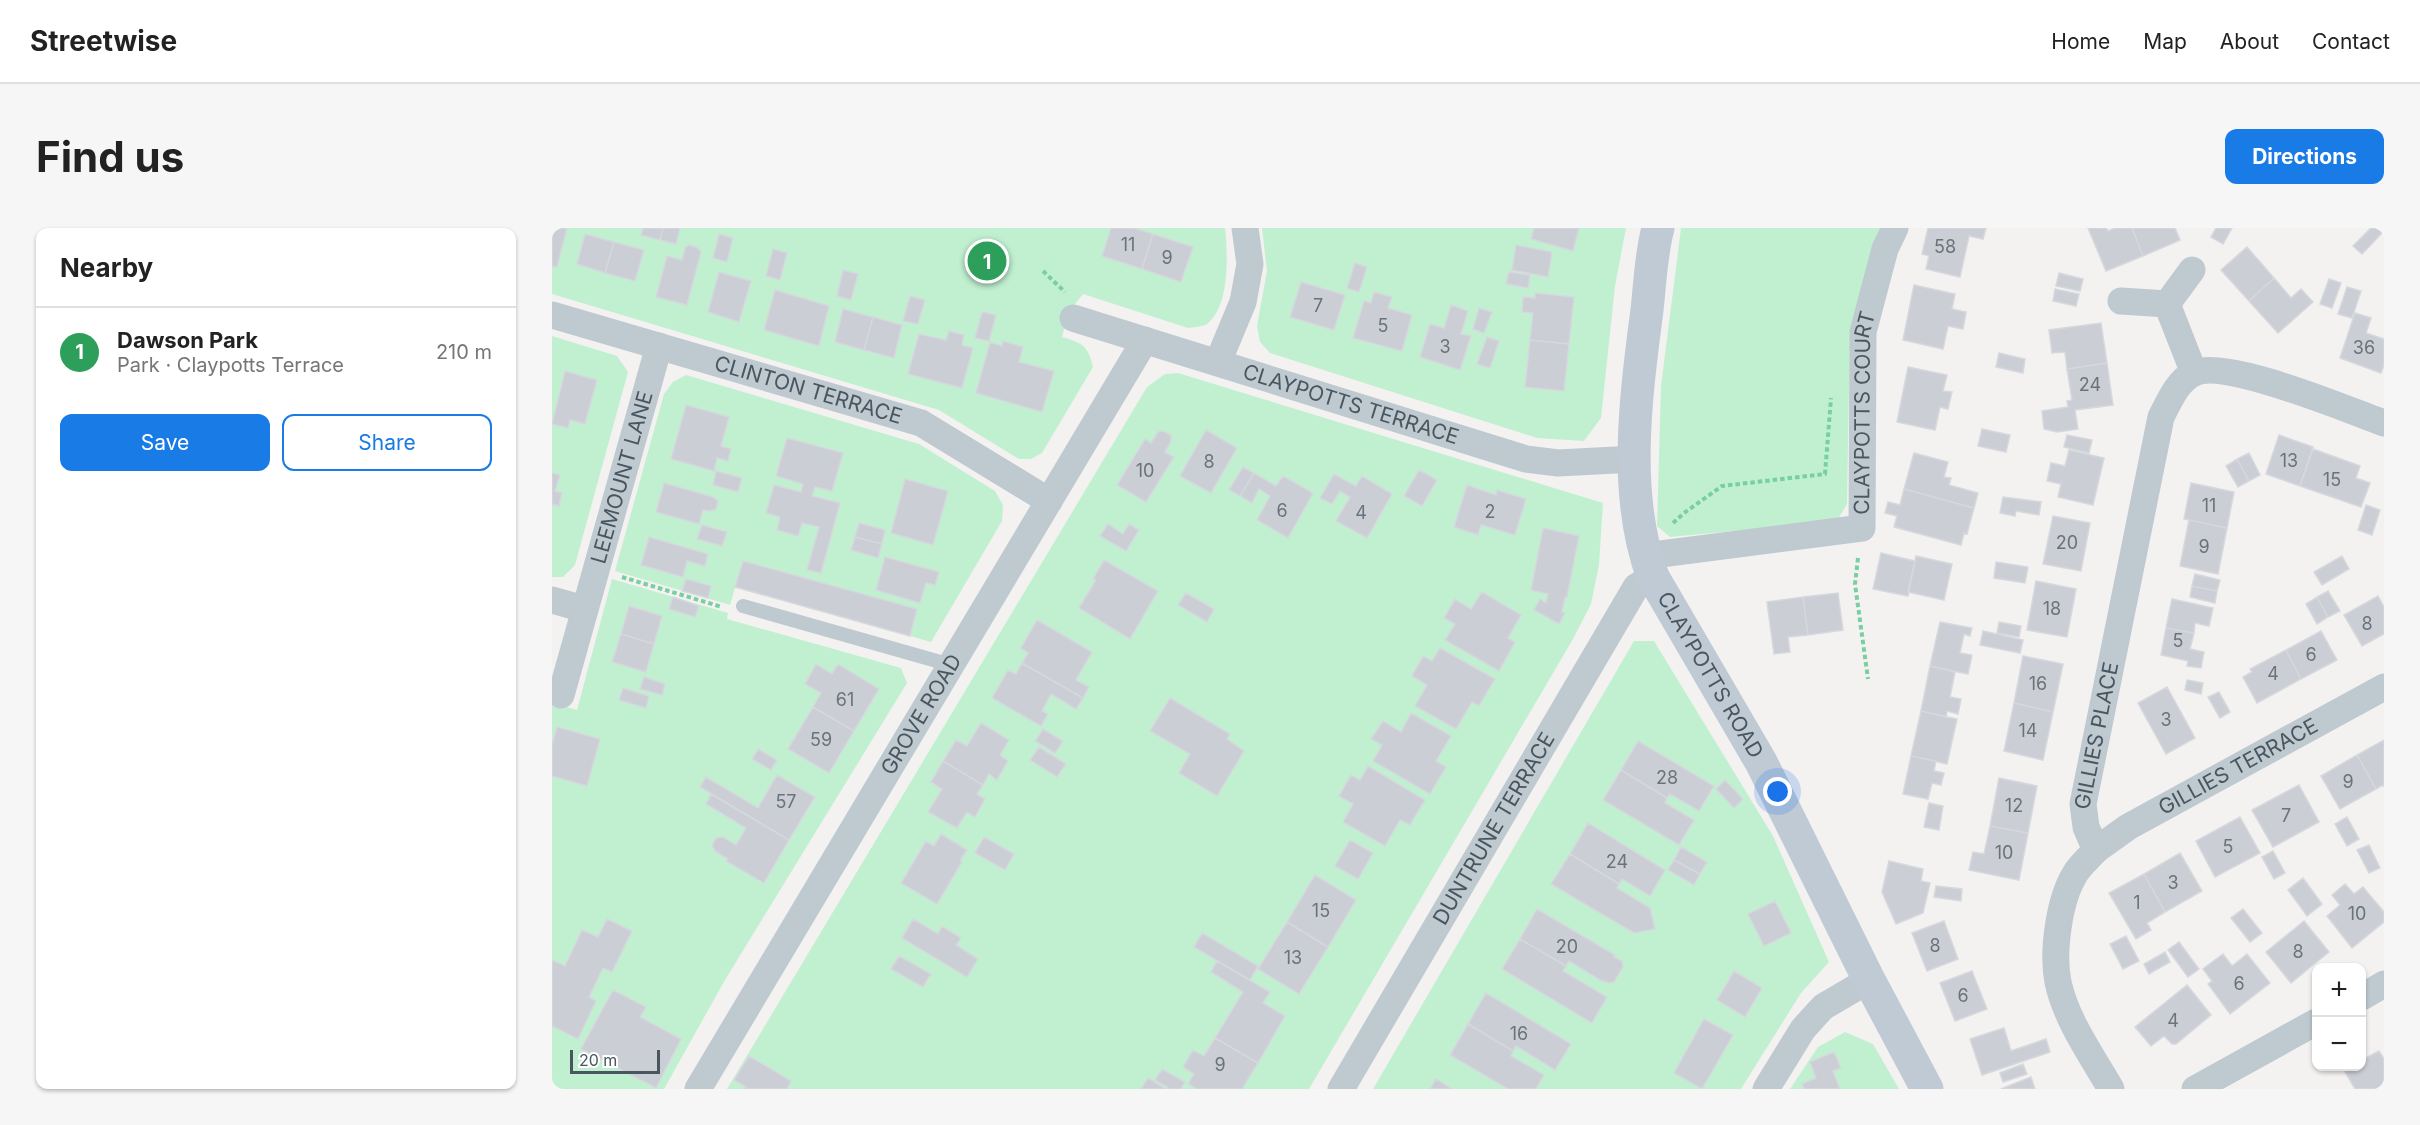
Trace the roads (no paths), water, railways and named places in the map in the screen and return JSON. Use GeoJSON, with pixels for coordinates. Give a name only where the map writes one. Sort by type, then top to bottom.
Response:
{"type":"FeatureCollection","features":[{"type":"Feature","properties":{"kind":"main road","name":"CLAYPOTTS ROAD"},"geometry":{"type":"LineString","coordinates":[[1658,228],[1639,370],[1635,459],[1635,507],[1649,566],[1761,762],[1869,980],[1927,1089]]}},
{"type":"Feature","properties":{"kind":"street"},"geometry":{"type":"LineString","coordinates":[[1218,362],[1243,302],[1250,264],[1245,228]]}},
{"type":"Feature","properties":{"kind":"street","name":"CLAYPOTTS COURT"},"geometry":{"type":"LineString","coordinates":[[1649,566],[1862,528],[1863,332],[1884,249],[1895,228]]}},
{"type":"Feature","properties":{"kind":"street"},"geometry":{"type":"LineString","coordinates":[[2167,304],[2192,270]]}},
{"type":"Feature","properties":{"kind":"street"},"geometry":{"type":"LineString","coordinates":[[2121,301],[2167,304]]}},
{"type":"Feature","properties":{"kind":"street"},"geometry":{"type":"LineString","coordinates":[[2167,304],[2194,373],[2217,369],[2243,373],[2384,423]]}},
{"type":"Feature","properties":{"kind":"street","name":"CLINTON TERRACE"},"geometry":{"type":"LineString","coordinates":[[552,315],[921,423],[1049,501]]}},
{"type":"Feature","properties":{"kind":"street","name":"CLAYPOTTS TERRACE"},"geometry":{"type":"LineString","coordinates":[[1073,318],[1526,459],[1558,463],[1635,459]]}},
{"type":"Feature","properties":{"kind":"street","name":"GROVE ROAD"},"geometry":{"type":"LineString","coordinates":[[698,1089],[1145,340]]}},
{"type":"Feature","properties":{"kind":"street","name":"LEEMOUNT LANE"},"geometry":{"type":"LineString","coordinates":[[561,695],[659,346]]}},
{"type":"Feature","properties":{"kind":"street","name":"GILLIES PLACE"},"geometry":{"type":"LineString","coordinates":[[2096,850],[2086,827],[2083,804],[2156,441],[2161,417],[2175,390],[2194,373]]}},
{"type":"Feature","properties":{"kind":"street","name":"DUNTRUNE TERRACE"},"geometry":{"type":"LineString","coordinates":[[1341,1089],[1649,566]]}},
{"type":"Feature","properties":{"kind":"street"},"geometry":{"type":"LineString","coordinates":[[552,600],[584,609]]}},
{"type":"Feature","properties":{"kind":"street","name":"GILLIES TERRACE"},"geometry":{"type":"LineString","coordinates":[[2096,850],[2128,827],[2384,687]]}},
{"type":"Feature","properties":{"kind":"street"},"geometry":{"type":"LineString","coordinates":[[2096,850],[2075,873],[2064,903],[2056,940],[2058,982],[2071,1019],[2111,1089]]}},
{"type":"Feature","properties":{"kind":"street"},"geometry":{"type":"LineString","coordinates":[[1766,1089],[1803,1029],[1823,1007],[1869,980]]}},
{"type":"Feature","properties":{"kind":"street"},"geometry":{"type":"LineString","coordinates":[[2366,994],[2384,984]]}},
{"type":"Feature","properties":{"kind":"street"},"geometry":{"type":"LineString","coordinates":[[2195,1089],[2312,1024]]}},
{"type":"Feature","properties":{"kind":"lane"},"geometry":{"type":"LineString","coordinates":[[743,606],[951,665]]}},
{"type":"Feature","properties":{"kind":"place","name":"Dawson Park"},"geometry":{"type":"Point","coordinates":[987,261]}}]}
